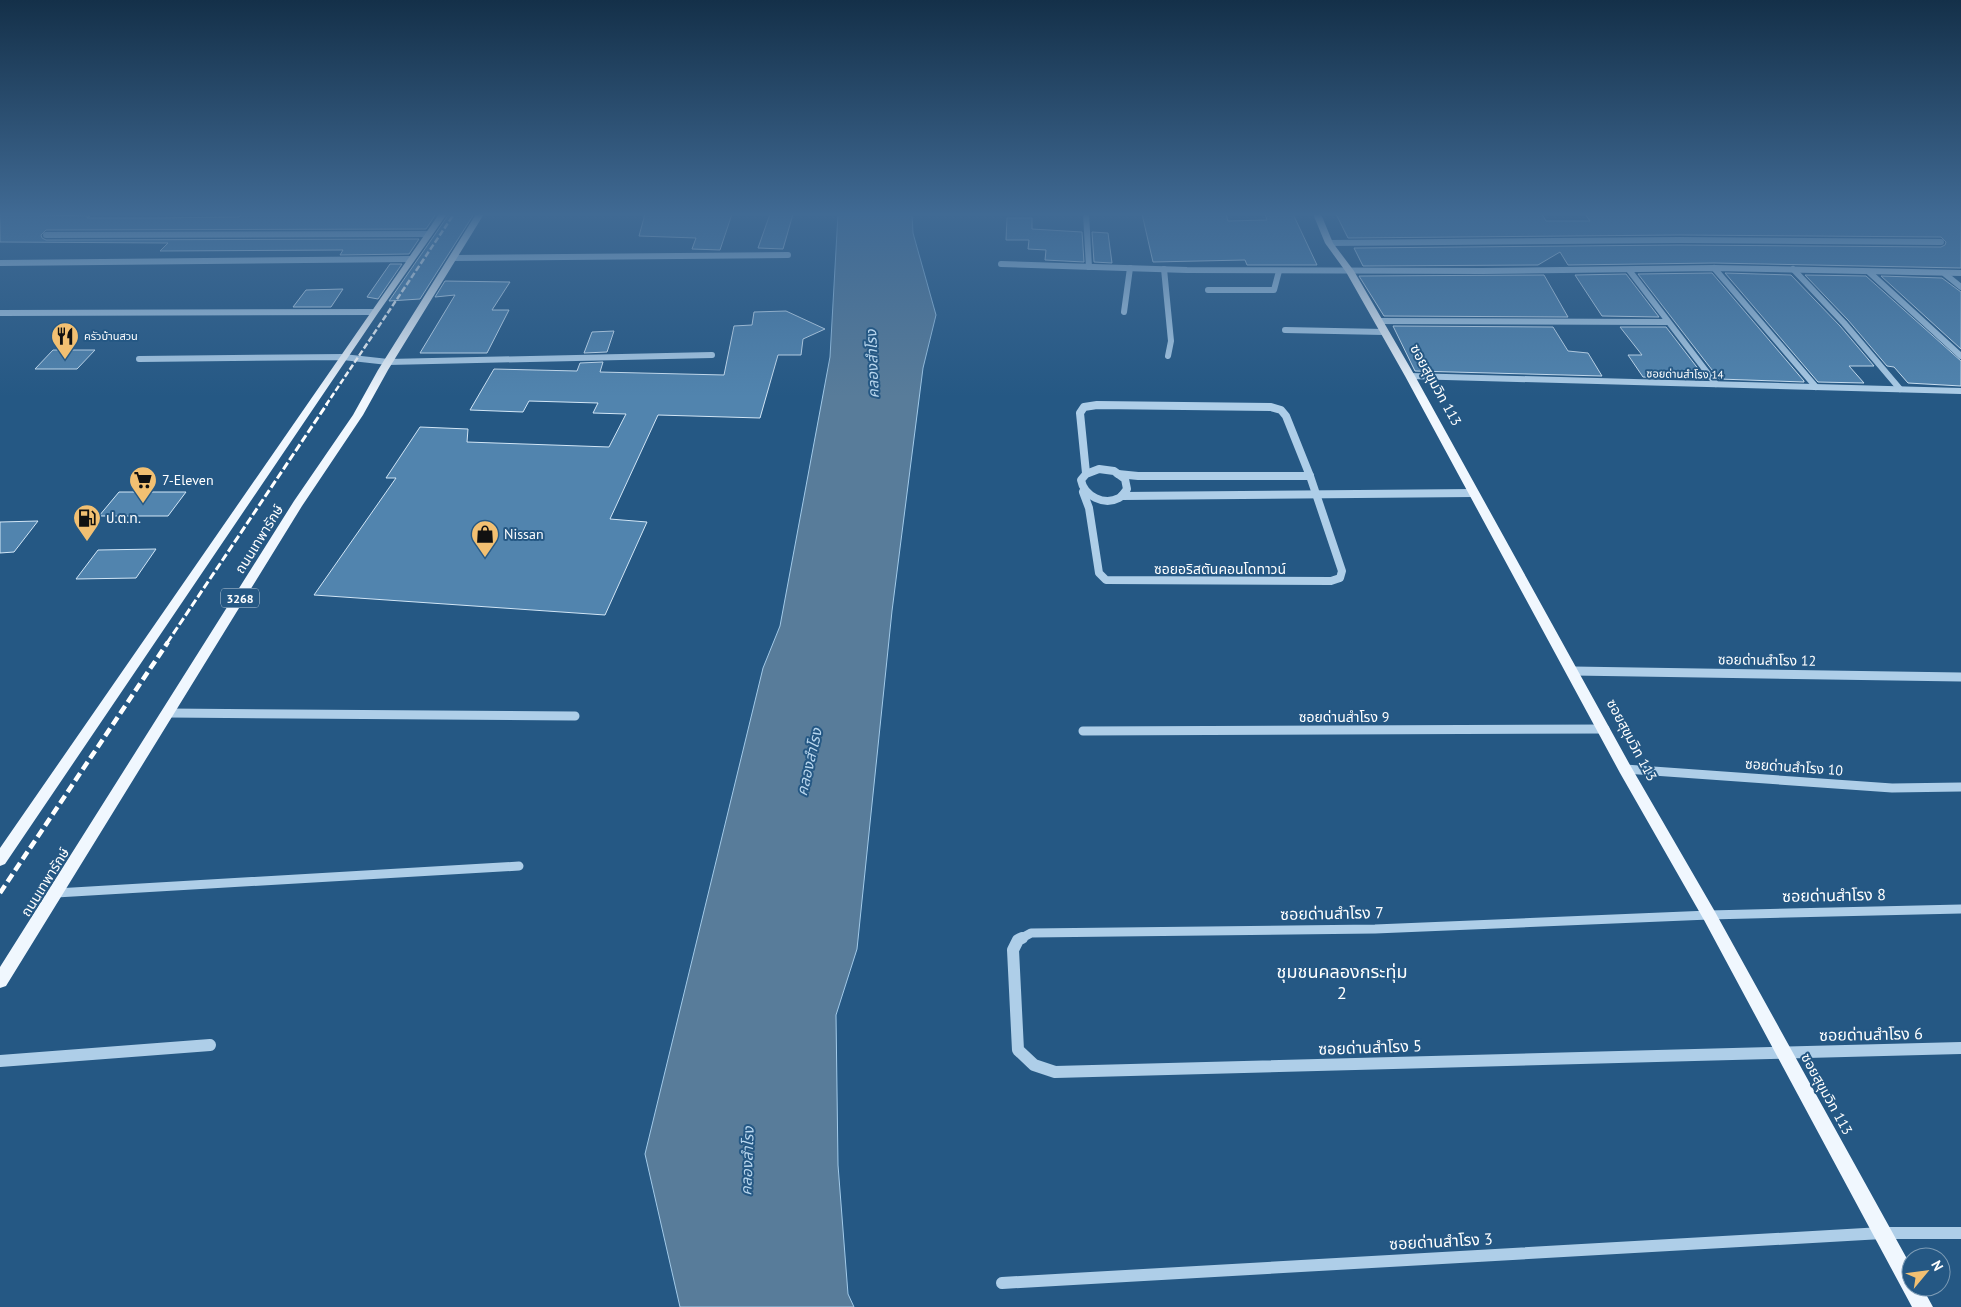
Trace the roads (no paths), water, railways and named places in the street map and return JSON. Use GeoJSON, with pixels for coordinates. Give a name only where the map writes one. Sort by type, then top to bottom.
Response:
{"type":"FeatureCollection","features":[{"type":"Feature","properties":{"kind":"main road"},"geometry":{"type":"LineString","coordinates":[[0,860],[400,275]]}},
{"type":"Feature","properties":{"kind":"main road","name":"ถนนเทพารักษ์"},"geometry":{"type":"LineString","coordinates":[[0,981],[298,504],[358,415],[388,362],[443,275]]}},
{"type":"Feature","properties":{"kind":"main road","name":"ซอยสุขุมวิท 113"},"geometry":{"type":"LineString","coordinates":[[1352,275],[1410,376],[1625,768],[1708,914],[1901,1267]]}},
{"type":"Feature","properties":{"kind":"street"},"geometry":{"type":"LineString","coordinates":[[1124,312],[1129,275]]}},
{"type":"Feature","properties":{"kind":"street"},"geometry":{"type":"LineString","coordinates":[[1165,275],[1171,341],[1168,356]]}},
{"type":"Feature","properties":{"kind":"street"},"geometry":{"type":"LineString","coordinates":[[1208,290],[1274,290],[1278,275]]}},
{"type":"Feature","properties":{"kind":"street"},"geometry":{"type":"LineString","coordinates":[[1633,275],[1716,384]]}},
{"type":"Feature","properties":{"kind":"street"},"geometry":{"type":"LineString","coordinates":[[1720,275],[1816,387]]}},
{"type":"Feature","properties":{"kind":"street"},"geometry":{"type":"LineString","coordinates":[[1799,275],[1844,323],[1900,389]]}},
{"type":"Feature","properties":{"kind":"street"},"geometry":{"type":"LineString","coordinates":[[1872,275],[1961,356]]}},
{"type":"Feature","properties":{"kind":"street"},"geometry":{"type":"LineString","coordinates":[[1946,275],[1961,287]]}},
{"type":"Feature","properties":{"kind":"street"},"geometry":{"type":"LineString","coordinates":[[0,313],[374,312]]}},
{"type":"Feature","properties":{"kind":"street"},"geometry":{"type":"LineString","coordinates":[[1285,330],[1381,326],[1667,322]]}},
{"type":"Feature","properties":{"kind":"street"},"geometry":{"type":"LineString","coordinates":[[139,359],[343,357],[388,362],[712,355]]}},
{"type":"Feature","properties":{"kind":"street","name":"ซอยด่านสำโรง 14"},"geometry":{"type":"LineString","coordinates":[[1410,376],[1961,391]]}},
{"type":"Feature","properties":{"kind":"street","name":"ซอยอริสตันคอนโดทาวน์"},"geometry":{"type":"LineString","coordinates":[[1097,405],[1271,407],[1281,410],[1286,416],[1310,476],[1342,571],[1340,578],[1331,581],[1106,580],[1099,573],[1089,508],[1080,482],[1086,473],[1080,413],[1084,407],[1097,405]]}},
{"type":"Feature","properties":{"kind":"street"},"geometry":{"type":"LineString","coordinates":[[1086,473],[1100,470],[1138,476],[1310,476]]}},
{"type":"Feature","properties":{"kind":"street"},"geometry":{"type":"LineString","coordinates":[[1118,474],[1128,484],[1128,489],[1122,496]]}},
{"type":"Feature","properties":{"kind":"street"},"geometry":{"type":"LineString","coordinates":[[1083,492],[1089,496],[1104,500],[1122,496],[1474,493]]}},
{"type":"Feature","properties":{"kind":"street","name":"ซอยด่านสำโรง 12"},"geometry":{"type":"LineString","coordinates":[[1573,671],[1961,677]]}},
{"type":"Feature","properties":{"kind":"street"},"geometry":{"type":"LineString","coordinates":[[168,713],[575,716]]}},
{"type":"Feature","properties":{"kind":"street","name":"ซอยด่านสำโรง 9"},"geometry":{"type":"LineString","coordinates":[[1083,731],[1605,729]]}},
{"type":"Feature","properties":{"kind":"street","name":"ซอยด่านสำโรง 10"},"geometry":{"type":"LineString","coordinates":[[1625,768],[1892,788],[1961,787]]}},
{"type":"Feature","properties":{"kind":"street"},"geometry":{"type":"LineString","coordinates":[[56,893],[519,866]]}},
{"type":"Feature","properties":{"kind":"street","name":"ซอยด่านสำโรง 8"},"geometry":{"type":"LineString","coordinates":[[1708,914],[1961,909]]}},
{"type":"Feature","properties":{"kind":"street","name":"ซอยด่านสำโรง 7"},"geometry":{"type":"LineString","coordinates":[[1015,998],[1012,950],[1018,940],[1031,933],[1375,929],[1708,914]]}},
{"type":"Feature","properties":{"kind":"street","name":"ซอยด่านสำโรง 5"},"geometry":{"type":"LineString","coordinates":[[1015,998],[1018,1050],[1026,1060],[1038,1069],[1055,1072],[1782,1052]]}},
{"type":"Feature","properties":{"kind":"street"},"geometry":{"type":"LineString","coordinates":[[0,1062],[210,1045]]}},
{"type":"Feature","properties":{"kind":"street","name":"ซอยด่านสำโรง 6"},"geometry":{"type":"LineString","coordinates":[[1782,1052],[1961,1048]]}},
{"type":"Feature","properties":{"kind":"street","name":"ซอยด่านสำโรง 3"},"geometry":{"type":"LineString","coordinates":[[1002,1283],[1882,1233],[1961,1233]]}},
{"type":"Feature","properties":{"kind":"water","name":"คลองสำโรง"},"geometry":{"type":"Polygon","coordinates":[[[835,275],[925,275],[936,315],[923,368],[892,611],[857,949],[836,1015],[838,1165],[848,1294],[854,1307],[680,1307],[645,1154],[763,668],[780,626],[830,357],[835,275]]]}},
{"type":"Feature","properties":{"kind":"railway"},"geometry":{"type":"LineString","coordinates":[[326,405],[413,275]]}},
{"type":"Feature","properties":{"kind":"railway"},"geometry":{"type":"LineString","coordinates":[[167,643],[327,404]]}},
{"type":"Feature","properties":{"kind":"railway"},"geometry":{"type":"LineString","coordinates":[[0,893],[168,642]]}},
{"type":"Feature","properties":{"kind":"place","name":"ครัวบ้านสวน"},"geometry":{"type":"Point","coordinates":[65,360]}},
{"type":"Feature","properties":{"kind":"place","name":"7-Eleven"},"geometry":{"type":"Point","coordinates":[143,504]}},
{"type":"Feature","properties":{"kind":"place","name":"ป.ต.ท."},"geometry":{"type":"Point","coordinates":[87,542]}},
{"type":"Feature","properties":{"kind":"place","name":"Nissan"},"geometry":{"type":"Point","coordinates":[485,558]}},
{"type":"Feature","properties":{"kind":"district","name":"ชุมชนคลองกระทุ่ม 2"},"geometry":{"type":"Point","coordinates":[1342,981]}}]}
